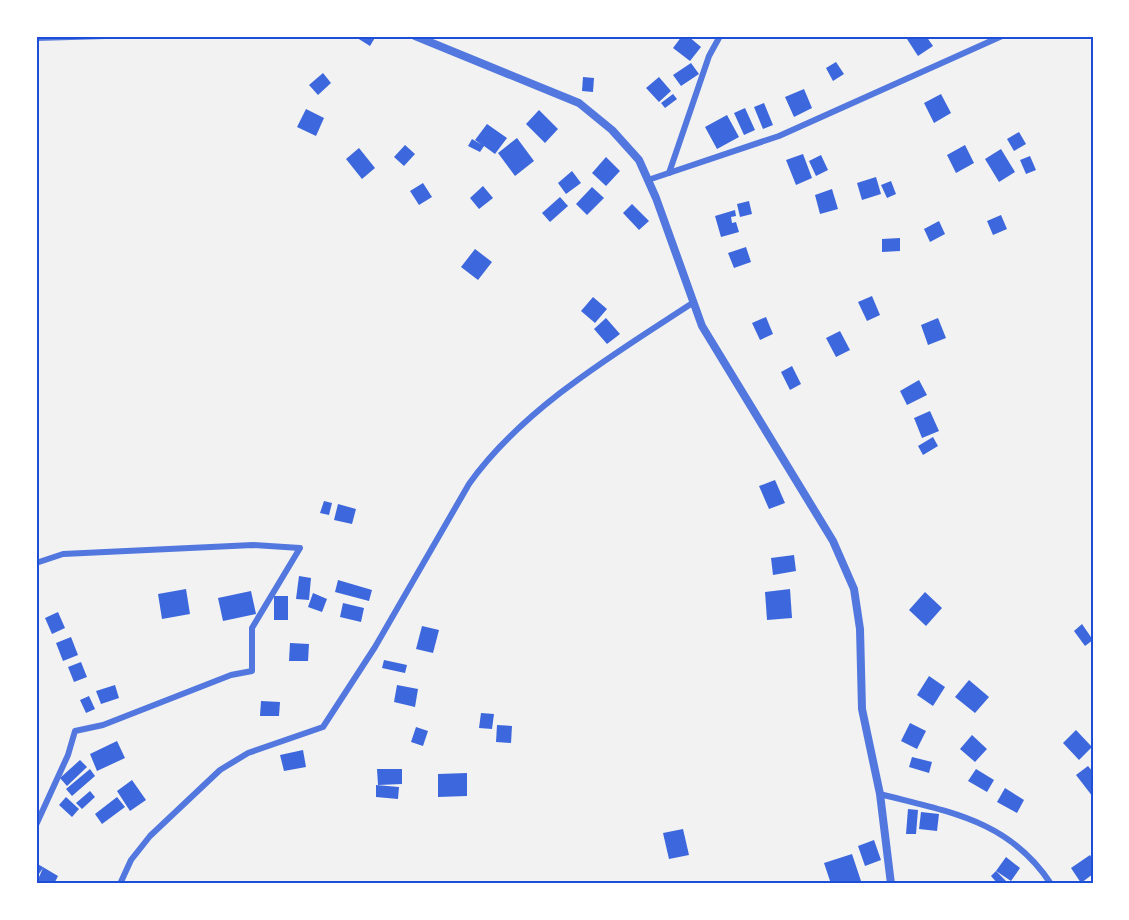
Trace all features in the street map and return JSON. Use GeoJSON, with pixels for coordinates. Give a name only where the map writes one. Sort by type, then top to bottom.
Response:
{"type":"FeatureCollection","features":[{"type":"Feature","properties":{"kind":"street"},"geometry":{"type":"LineString","coordinates":[[36,38],[106,36]]}},
{"type":"Feature","properties":{"kind":"street"},"geometry":{"type":"LineString","coordinates":[[415,36],[579,103],[612,130],[639,160],[702,326],[833,541],[854,589],[860,629],[862,710],[880,794],[891,884]]}},
{"type":"Feature","properties":{"kind":"street"},"geometry":{"type":"LineString","coordinates":[[669,173],[709,56],[720,36]]}},
{"type":"Feature","properties":{"kind":"street"},"geometry":{"type":"LineString","coordinates":[[648,180],[779,136],[1002,36]]}},
{"type":"Feature","properties":{"kind":"street"},"geometry":{"type":"LineString","coordinates":[[120,884],[131,860],[150,836],[220,770],[248,753],[323,727],[375,647],[484,462],[546,406],[604,361],[694,302]]}},
{"type":"Feature","properties":{"kind":"street"},"geometry":{"type":"LineString","coordinates":[[36,563],[63,554],[253,545],[300,548],[252,628],[252,671],[231,675],[103,725],[75,731],[68,755],[36,825]]}},
{"type":"Feature","properties":{"kind":"street"},"geometry":{"type":"LineString","coordinates":[[880,794],[963,815],[1005,835],[1051,884]]}},
{"type":"Feature","properties":{"kind":"building"},"geometry":{"type":"Polygon","coordinates":[[[354,36],[376,36],[370,46],[354,36]]]}},
{"type":"Feature","properties":{"kind":"building"},"geometry":{"type":"Polygon","coordinates":[[[682,36],[688,36],[701,47],[690,61],[673,48],[682,36]]]}},
{"type":"Feature","properties":{"kind":"building"},"geometry":{"type":"Polygon","coordinates":[[[905,36],[926,36],[933,46],[918,56],[905,36]]]}},
{"type":"Feature","properties":{"kind":"building"},"geometry":{"type":"Polygon","coordinates":[[[836,62],[844,74],[833,81],[826,68],[836,62]]]}},
{"type":"Feature","properties":{"kind":"building"},"geometry":{"type":"Polygon","coordinates":[[[691,63],[699,74],[681,86],[673,75],[691,63]]]}},
{"type":"Feature","properties":{"kind":"building"},"geometry":{"type":"Polygon","coordinates":[[[323,73],[331,83],[318,95],[309,85],[323,73]]]}},
{"type":"Feature","properties":{"kind":"building"},"geometry":{"type":"Polygon","coordinates":[[[583,77],[594,78],[593,92],[582,91],[583,77]]]}},
{"type":"Feature","properties":{"kind":"building"},"geometry":{"type":"Polygon","coordinates":[[[659,77],[671,91],[659,102],[646,88],[659,77]]]}},
{"type":"Feature","properties":{"kind":"building"},"geometry":{"type":"Polygon","coordinates":[[[804,89],[812,108],[794,117],[785,97],[804,89]]]}},
{"type":"Feature","properties":{"kind":"building"},"geometry":{"type":"Polygon","coordinates":[[[673,94],[677,99],[665,108],[661,103],[673,94]]]}},
{"type":"Feature","properties":{"kind":"building"},"geometry":{"type":"Polygon","coordinates":[[[941,94],[951,113],[934,123],[924,103],[941,94]]]}},
{"type":"Feature","properties":{"kind":"building"},"geometry":{"type":"Polygon","coordinates":[[[764,103],[773,125],[763,129],[754,107],[764,103]]]}},
{"type":"Feature","properties":{"kind":"building"},"geometry":{"type":"Polygon","coordinates":[[[745,108],[755,130],[744,135],[734,113],[745,108]]]}},
{"type":"Feature","properties":{"kind":"building"},"geometry":{"type":"Polygon","coordinates":[[[306,109],[324,118],[316,136],[297,127],[306,109]]]}},
{"type":"Feature","properties":{"kind":"building"},"geometry":{"type":"Polygon","coordinates":[[[539,110],[558,129],[545,143],[526,124],[539,110]]]}},
{"type":"Feature","properties":{"kind":"building"},"geometry":{"type":"Polygon","coordinates":[[[727,115],[739,137],[717,149],[705,127],[727,115]]]}},
{"type":"Feature","properties":{"kind":"building"},"geometry":{"type":"Polygon","coordinates":[[[487,124],[507,138],[495,154],[484,146],[480,152],[468,146],[472,139],[482,145],[475,140],[487,124]]]}},
{"type":"Feature","properties":{"kind":"building"},"geometry":{"type":"Polygon","coordinates":[[[1019,132],[1026,144],[1014,151],[1007,139],[1019,132]]]}},
{"type":"Feature","properties":{"kind":"building"},"geometry":{"type":"Polygon","coordinates":[[[517,138],[534,161],[515,176],[498,153],[517,138]]]}},
{"type":"Feature","properties":{"kind":"building"},"geometry":{"type":"Polygon","coordinates":[[[405,145],[415,154],[404,166],[394,157],[405,145]]]}},
{"type":"Feature","properties":{"kind":"building"},"geometry":{"type":"Polygon","coordinates":[[[965,145],[974,163],[956,173],[947,155],[965,145]]]}},
{"type":"Feature","properties":{"kind":"building"},"geometry":{"type":"Polygon","coordinates":[[[359,148],[375,168],[362,179],[346,159],[359,148]]]}},
{"type":"Feature","properties":{"kind":"building"},"geometry":{"type":"Polygon","coordinates":[[[1001,149],[1015,172],[999,182],[985,159],[1001,149]]]}},
{"type":"Feature","properties":{"kind":"building"},"geometry":{"type":"Polygon","coordinates":[[[803,154],[812,178],[796,185],[786,160],[803,154]]]}},
{"type":"Feature","properties":{"kind":"building"},"geometry":{"type":"Polygon","coordinates":[[[821,155],[828,170],[816,176],[809,161],[821,155]]]}},
{"type":"Feature","properties":{"kind":"building"},"geometry":{"type":"Polygon","coordinates":[[[1030,156],[1036,170],[1026,174],[1020,160],[1030,156]]]}},
{"type":"Feature","properties":{"kind":"building"},"geometry":{"type":"Polygon","coordinates":[[[606,157],[620,171],[606,186],[592,173],[606,157]]]}},
{"type":"Feature","properties":{"kind":"building"},"geometry":{"type":"Polygon","coordinates":[[[572,171],[581,183],[566,194],[558,183],[572,171]]]}},
{"type":"Feature","properties":{"kind":"building"},"geometry":{"type":"Polygon","coordinates":[[[876,177],[881,194],[862,200],[857,183],[876,177]]]}},
{"type":"Feature","properties":{"kind":"building"},"geometry":{"type":"Polygon","coordinates":[[[891,181],[896,194],[887,198],[881,185],[891,181]]]}},
{"type":"Feature","properties":{"kind":"building"},"geometry":{"type":"Polygon","coordinates":[[[423,183],[432,197],[419,205],[410,191],[423,183]]]}},
{"type":"Feature","properties":{"kind":"building"},"geometry":{"type":"Polygon","coordinates":[[[483,186],[493,198],[479,209],[470,198],[483,186]]]}},
{"type":"Feature","properties":{"kind":"building"},"geometry":{"type":"Polygon","coordinates":[[[592,187],[604,198],[587,215],[576,204],[592,187]]]}},
{"type":"Feature","properties":{"kind":"building"},"geometry":{"type":"Polygon","coordinates":[[[832,189],[838,209],[820,214],[815,195],[832,189]]]}},
{"type":"Feature","properties":{"kind":"building"},"geometry":{"type":"Polygon","coordinates":[[[560,197],[568,206],[550,222],[542,213],[560,197]]]}},
{"type":"Feature","properties":{"kind":"building"},"geometry":{"type":"Polygon","coordinates":[[[749,201],[752,214],[740,217],[737,204],[749,201]]]}},
{"type":"Feature","properties":{"kind":"building"},"geometry":{"type":"Polygon","coordinates":[[[632,204],[649,221],[639,230],[623,213],[632,204]]]}},
{"type":"Feature","properties":{"kind":"building"},"geometry":{"type":"Polygon","coordinates":[[[735,210],[736,216],[731,217],[732,223],[736,222],[739,232],[721,237],[715,216],[735,210]]]}},
{"type":"Feature","properties":{"kind":"building"},"geometry":{"type":"Polygon","coordinates":[[[1001,215],[1007,229],[993,235],[987,221],[1001,215]]]}},
{"type":"Feature","properties":{"kind":"building"},"geometry":{"type":"Polygon","coordinates":[[[939,221],[945,234],[930,242],[924,229],[939,221]]]}},
{"type":"Feature","properties":{"kind":"building"},"geometry":{"type":"Polygon","coordinates":[[[900,238],[900,251],[882,252],[882,239],[900,238]]]}},
{"type":"Feature","properties":{"kind":"building"},"geometry":{"type":"Polygon","coordinates":[[[746,247],[751,262],[734,268],[728,253],[746,247]]]}},
{"type":"Feature","properties":{"kind":"building"},"geometry":{"type":"Polygon","coordinates":[[[475,249],[492,262],[478,280],[461,267],[475,249]]]}},
{"type":"Feature","properties":{"kind":"building"},"geometry":{"type":"Polygon","coordinates":[[[872,296],[880,315],[867,321],[858,302],[872,296]]]}},
{"type":"Feature","properties":{"kind":"building"},"geometry":{"type":"Polygon","coordinates":[[[593,297],[607,309],[595,323],[581,311],[593,297]]]}},
{"type":"Feature","properties":{"kind":"building"},"geometry":{"type":"Polygon","coordinates":[[[766,317],[773,334],[760,340],[752,323],[766,317]]]}},
{"type":"Feature","properties":{"kind":"building"},"geometry":{"type":"Polygon","coordinates":[[[606,318],[620,334],[607,344],[594,329],[606,318]]]}},
{"type":"Feature","properties":{"kind":"building"},"geometry":{"type":"Polygon","coordinates":[[[938,318],[946,338],[928,345],[921,325],[938,318]]]}},
{"type":"Feature","properties":{"kind":"building"},"geometry":{"type":"Polygon","coordinates":[[[840,331],[850,350],[836,357],[826,338],[840,331]]]}},
{"type":"Feature","properties":{"kind":"building"},"geometry":{"type":"Polygon","coordinates":[[[792,366],[801,384],[790,390],[781,372],[792,366]]]}},
{"type":"Feature","properties":{"kind":"building"},"geometry":{"type":"Polygon","coordinates":[[[919,380],[927,395],[907,405],[900,391],[919,380]]]}},
{"type":"Feature","properties":{"kind":"building"},"geometry":{"type":"Polygon","coordinates":[[[930,411],[939,431],[922,438],[914,418],[930,411]]]}},
{"type":"Feature","properties":{"kind":"building"},"geometry":{"type":"Polygon","coordinates":[[[933,437],[938,446],[923,455],[918,446],[933,437]]]}},
{"type":"Feature","properties":{"kind":"building"},"geometry":{"type":"Polygon","coordinates":[[[775,480],[785,503],[769,509],[759,486],[775,480]]]}},
{"type":"Feature","properties":{"kind":"building"},"geometry":{"type":"Polygon","coordinates":[[[324,501],[332,503],[329,515],[320,513],[324,501]]]}},
{"type":"Feature","properties":{"kind":"building"},"geometry":{"type":"Polygon","coordinates":[[[338,504],[356,509],[352,524],[334,520],[338,504]]]}},
{"type":"Feature","properties":{"kind":"building"},"geometry":{"type":"Polygon","coordinates":[[[794,555],[796,571],[773,575],[771,558],[794,555]]]}},
{"type":"Feature","properties":{"kind":"building"},"geometry":{"type":"Polygon","coordinates":[[[299,576],[311,578],[309,600],[296,599],[299,576]]]}},
{"type":"Feature","properties":{"kind":"building"},"geometry":{"type":"Polygon","coordinates":[[[338,580],[372,590],[369,601],[335,592],[338,580]]]}},
{"type":"Feature","properties":{"kind":"building"},"geometry":{"type":"Polygon","coordinates":[[[186,589],[190,614],[162,619],[158,594],[186,589]]]}},
{"type":"Feature","properties":{"kind":"building"},"geometry":{"type":"Polygon","coordinates":[[[790,589],[792,618],[767,620],[765,592],[790,589]]]}},
{"type":"Feature","properties":{"kind":"building"},"geometry":{"type":"Polygon","coordinates":[[[251,591],[256,614],[223,621],[218,598],[251,591]]]}},
{"type":"Feature","properties":{"kind":"building"},"geometry":{"type":"Polygon","coordinates":[[[925,592],[942,608],[926,626],[909,610],[925,592]]]}},
{"type":"Feature","properties":{"kind":"building"},"geometry":{"type":"Polygon","coordinates":[[[313,593],[327,599],[322,612],[308,607],[313,593]]]}},
{"type":"Feature","properties":{"kind":"building"},"geometry":{"type":"Polygon","coordinates":[[[274,596],[288,596],[288,620],[274,620],[274,596]]]}},
{"type":"Feature","properties":{"kind":"building"},"geometry":{"type":"Polygon","coordinates":[[[343,603],[364,608],[361,622],[340,617],[343,603]]]}},
{"type":"Feature","properties":{"kind":"building"},"geometry":{"type":"Polygon","coordinates":[[[58,612],[65,628],[52,634],[45,618],[58,612]]]}},
{"type":"Feature","properties":{"kind":"building"},"geometry":{"type":"Polygon","coordinates":[[[1082,624],[1093,640],[1085,646],[1074,631],[1082,624]]]}},
{"type":"Feature","properties":{"kind":"building"},"geometry":{"type":"Polygon","coordinates":[[[422,626],[439,630],[433,653],[416,649],[422,626]]]}},
{"type":"Feature","properties":{"kind":"building"},"geometry":{"type":"Polygon","coordinates":[[[71,637],[78,655],[63,661],[56,643],[71,637]]]}},
{"type":"Feature","properties":{"kind":"building"},"geometry":{"type":"Polygon","coordinates":[[[290,643],[309,644],[308,661],[289,661],[290,643]]]}},
{"type":"Feature","properties":{"kind":"building"},"geometry":{"type":"Polygon","coordinates":[[[384,660],[407,665],[405,673],[382,668],[384,660]]]}},
{"type":"Feature","properties":{"kind":"building"},"geometry":{"type":"Polygon","coordinates":[[[81,662],[87,677],[74,682],[68,667],[81,662]]]}},
{"type":"Feature","properties":{"kind":"building"},"geometry":{"type":"Polygon","coordinates":[[[929,676],[945,687],[933,706],[917,695],[929,676]]]}},
{"type":"Feature","properties":{"kind":"building"},"geometry":{"type":"Polygon","coordinates":[[[969,680],[989,697],[975,713],[955,697],[969,680]]]}},
{"type":"Feature","properties":{"kind":"building"},"geometry":{"type":"Polygon","coordinates":[[[115,685],[119,698],[101,704],[96,691],[115,685]]]}},
{"type":"Feature","properties":{"kind":"building"},"geometry":{"type":"Polygon","coordinates":[[[397,685],[418,689],[415,707],[394,702],[397,685]]]}},
{"type":"Feature","properties":{"kind":"building"},"geometry":{"type":"Polygon","coordinates":[[[89,696],[95,709],[86,713],[80,700],[89,696]]]}},
{"type":"Feature","properties":{"kind":"building"},"geometry":{"type":"Polygon","coordinates":[[[261,701],[280,702],[279,716],[260,716],[261,701]]]}},
{"type":"Feature","properties":{"kind":"building"},"geometry":{"type":"Polygon","coordinates":[[[481,713],[494,714],[492,729],[479,728],[481,713]]]}},
{"type":"Feature","properties":{"kind":"building"},"geometry":{"type":"Polygon","coordinates":[[[910,723],[926,731],[917,749],[901,741],[910,723]]]}},
{"type":"Feature","properties":{"kind":"building"},"geometry":{"type":"Polygon","coordinates":[[[497,725],[512,726],[511,743],[496,742],[497,725]]]}},
{"type":"Feature","properties":{"kind":"building"},"geometry":{"type":"Polygon","coordinates":[[[416,727],[428,731],[423,746],[411,742],[416,727]]]}},
{"type":"Feature","properties":{"kind":"building"},"geometry":{"type":"Polygon","coordinates":[[[1076,730],[1092,747],[1079,760],[1063,743],[1076,730]]]}},
{"type":"Feature","properties":{"kind":"building"},"geometry":{"type":"Polygon","coordinates":[[[972,735],[987,749],[975,762],[960,749],[972,735]]]}},
{"type":"Feature","properties":{"kind":"building"},"geometry":{"type":"Polygon","coordinates":[[[117,741],[125,758],[97,771],[90,754],[117,741]]]}},
{"type":"Feature","properties":{"kind":"building"},"geometry":{"type":"Polygon","coordinates":[[[303,750],[306,767],[284,771],[280,755],[303,750]]]}},
{"type":"Feature","properties":{"kind":"building"},"geometry":{"type":"Polygon","coordinates":[[[912,757],[932,762],[929,773],[909,767],[912,757]]]}},
{"type":"Feature","properties":{"kind":"building"},"geometry":{"type":"Polygon","coordinates":[[[80,760],[87,767],[67,786],[60,778],[80,760]]]}},
{"type":"Feature","properties":{"kind":"building"},"geometry":{"type":"Polygon","coordinates":[[[1088,766],[1093,772],[1093,797],[1076,775],[1088,766]]]}},
{"type":"Feature","properties":{"kind":"building"},"geometry":{"type":"Polygon","coordinates":[[[90,769],[95,776],[72,796],[66,789],[90,769]]]}},
{"type":"Feature","properties":{"kind":"building"},"geometry":{"type":"Polygon","coordinates":[[[377,769],[402,769],[402,784],[378,785],[377,769]]]}},
{"type":"Feature","properties":{"kind":"building"},"geometry":{"type":"Polygon","coordinates":[[[976,769],[994,780],[987,792],[968,781],[976,769]]]}},
{"type":"Feature","properties":{"kind":"building"},"geometry":{"type":"Polygon","coordinates":[[[467,773],[467,796],[438,797],[438,774],[467,773]]]}},
{"type":"Feature","properties":{"kind":"building"},"geometry":{"type":"Polygon","coordinates":[[[132,780],[146,800],[130,811],[117,791],[132,780]]]}},
{"type":"Feature","properties":{"kind":"building"},"geometry":{"type":"Polygon","coordinates":[[[376,785],[399,787],[398,799],[376,797],[376,785]]]}},
{"type":"Feature","properties":{"kind":"building"},"geometry":{"type":"Polygon","coordinates":[[[1005,788],[1024,800],[1017,813],[997,802],[1005,788]]]}},
{"type":"Feature","properties":{"kind":"building"},"geometry":{"type":"Polygon","coordinates":[[[90,791],[95,797],[82,809],[76,803],[90,791]]]}},
{"type":"Feature","properties":{"kind":"building"},"geometry":{"type":"Polygon","coordinates":[[[66,797],[79,809],[72,817],[59,805],[66,797]]]}},
{"type":"Feature","properties":{"kind":"building"},"geometry":{"type":"Polygon","coordinates":[[[117,797],[125,807],[102,824],[95,814],[117,797]]]}},
{"type":"Feature","properties":{"kind":"building"},"geometry":{"type":"Polygon","coordinates":[[[908,809],[918,810],[916,834],[906,834],[908,809]]]}},
{"type":"Feature","properties":{"kind":"building"},"geometry":{"type":"Polygon","coordinates":[[[921,812],[939,814],[937,831],[919,829],[921,812]]]}},
{"type":"Feature","properties":{"kind":"building"},"geometry":{"type":"Polygon","coordinates":[[[683,829],[689,855],[669,859],[663,833],[683,829]]]}},
{"type":"Feature","properties":{"kind":"building"},"geometry":{"type":"Polygon","coordinates":[[[874,840],[881,860],[865,866],[858,846],[874,840]]]}},
{"type":"Feature","properties":{"kind":"building"},"geometry":{"type":"Polygon","coordinates":[[[852,854],[862,884],[831,884],[824,863],[852,854]]]}},
{"type":"Feature","properties":{"kind":"building"},"geometry":{"type":"Polygon","coordinates":[[[1090,855],[1093,860],[1093,874],[1081,883],[1071,868],[1090,855]]]}},
{"type":"Feature","properties":{"kind":"building"},"geometry":{"type":"Polygon","coordinates":[[[1006,857],[1020,868],[1011,881],[996,871],[1006,857]]]}},
{"type":"Feature","properties":{"kind":"building"},"geometry":{"type":"Polygon","coordinates":[[[36,863],[58,876],[54,884],[36,884],[43,868],[36,878],[36,863]]]}},
{"type":"Feature","properties":{"kind":"building"},"geometry":{"type":"Polygon","coordinates":[[[996,871],[1009,884],[998,884],[991,876],[996,871]]]}}]}
